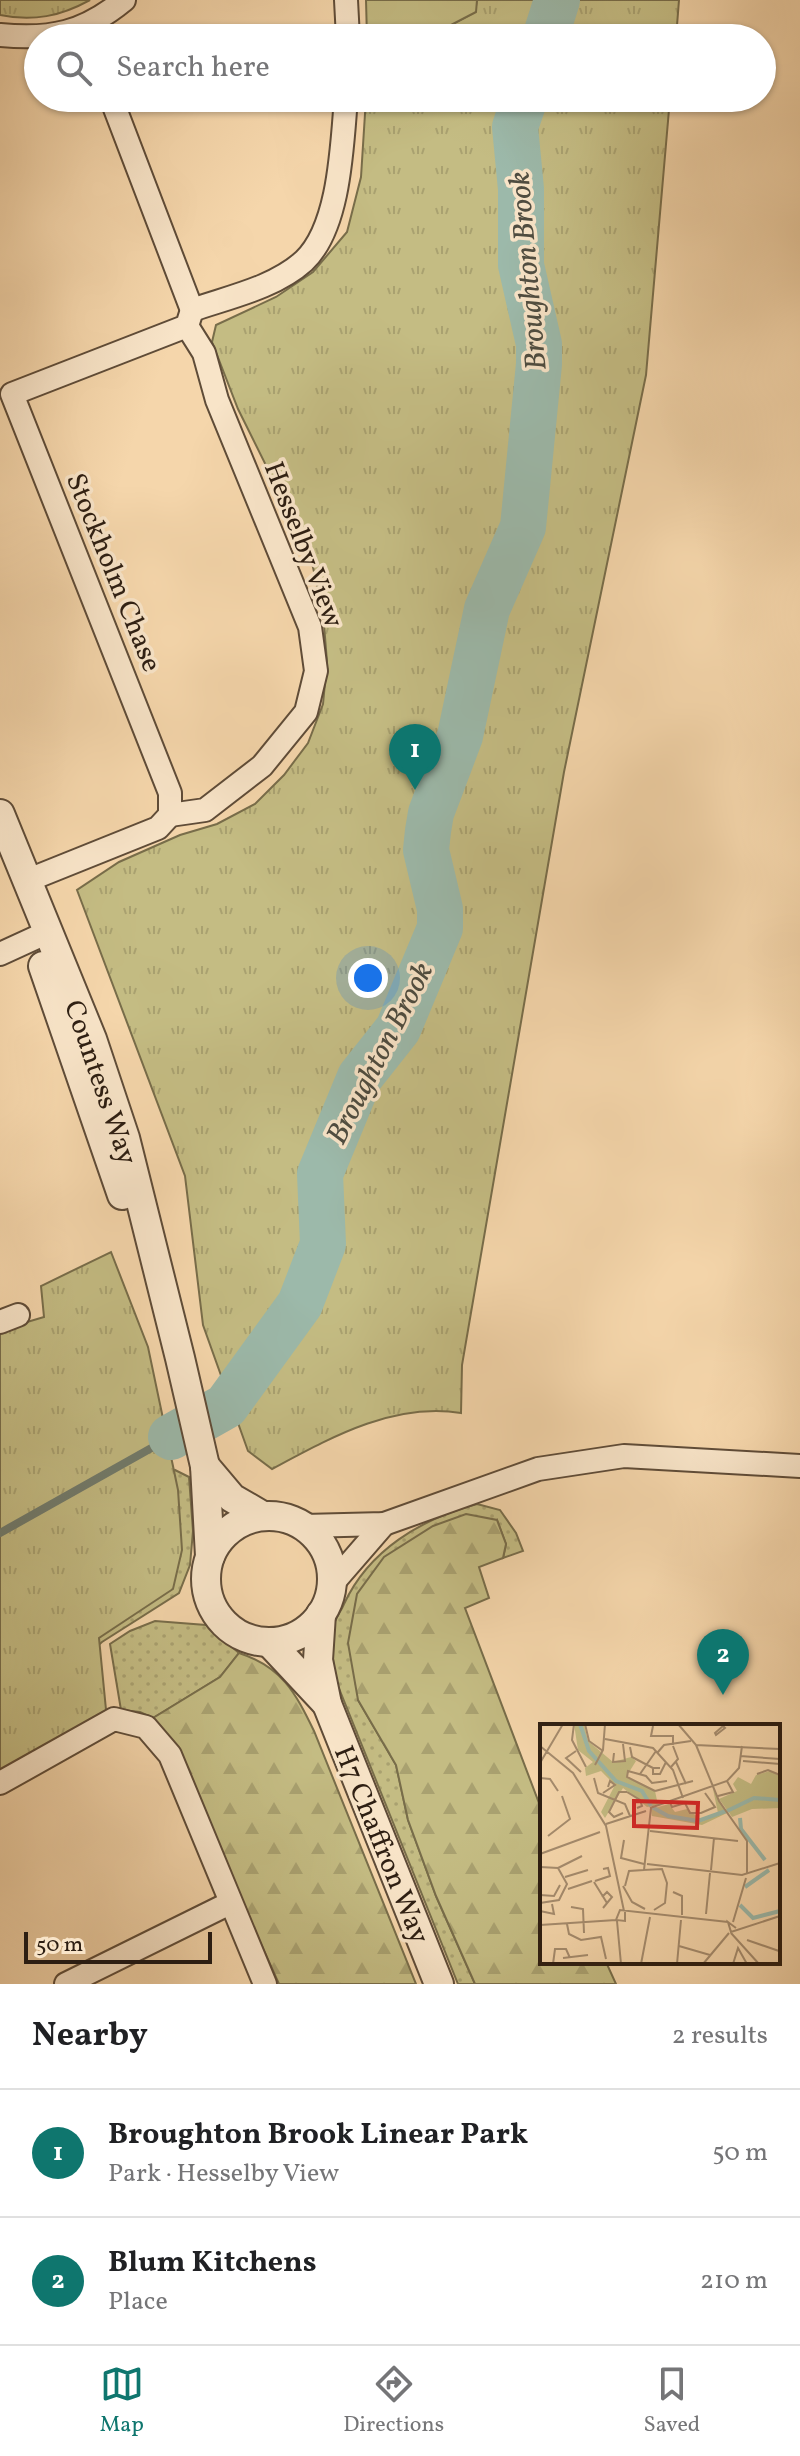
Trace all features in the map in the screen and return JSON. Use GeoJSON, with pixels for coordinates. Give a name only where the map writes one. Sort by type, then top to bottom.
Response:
{"type":"FeatureCollection","features":[{"type":"Feature","properties":{"kind":"street"},"geometry":{"type":"LineString","coordinates":[[95,24],[124,0]]}},
{"type":"Feature","properties":{"kind":"street"},"geometry":{"type":"LineString","coordinates":[[346,0],[347,24]]}},
{"type":"Feature","properties":{"kind":"street"},"geometry":{"type":"LineString","coordinates":[[0,35],[24,37]]}},
{"type":"Feature","properties":{"kind":"street","name":"Hesselby View"},"geometry":{"type":"LineString","coordinates":[[116,112],[204,353],[217,400],[310,627],[316,671],[306,712],[262,766],[205,810],[170,815]]}},
{"type":"Feature","properties":{"kind":"street","name":"Stockholm Chase"},"geometry":{"type":"LineString","coordinates":[[170,815],[170,793],[6,397],[258,288],[302,263],[316,246],[332,207],[345,112]]}},
{"type":"Feature","properties":{"kind":"street","name":"Countess Way"},"geometry":{"type":"LineString","coordinates":[[0,814],[26,881],[41,936],[180,1358],[205,1466],[210,1556]]}},
{"type":"Feature","properties":{"kind":"street"},"geometry":{"type":"LineString","coordinates":[[26,881],[158,828],[170,815]]}},
{"type":"Feature","properties":{"kind":"street","name":"Countess Way"},"geometry":{"type":"LineString","coordinates":[[0,862],[41,936]]}},
{"type":"Feature","properties":{"kind":"street"},"geometry":{"type":"LineString","coordinates":[[0,954],[41,936]]}},
{"type":"Feature","properties":{"kind":"street"},"geometry":{"type":"LineString","coordinates":[[304,1526],[384,1524],[538,1469],[624,1456],[800,1466]]}},
{"type":"Feature","properties":{"kind":"street"},"geometry":{"type":"LineString","coordinates":[[205,1466],[232,1498],[263,1516]]}},
{"type":"Feature","properties":{"kind":"street"},"geometry":{"type":"LineString","coordinates":[[263,1516],[284,1517],[304,1526],[317,1537],[326,1551],[332,1584],[321,1614],[298,1635],[269,1642],[236,1633],[222,1621],[212,1607],[206,1582],[210,1556],[218,1541],[231,1528],[263,1516]]}},
{"type":"Feature","properties":{"kind":"street"},"geometry":{"type":"LineString","coordinates":[[332,1584],[384,1524]]}},
{"type":"Feature","properties":{"kind":"street","name":"H7 Chaffron Way"},"geometry":{"type":"LineString","coordinates":[[321,1614],[318,1660],[327,1704],[439,1984]]}},
{"type":"Feature","properties":{"kind":"street","name":"H7 Chaffron Way"},"geometry":{"type":"LineString","coordinates":[[269,1642],[327,1704]]}},
{"type":"Feature","properties":{"kind":"street"},"geometry":{"type":"LineString","coordinates":[[0,1783],[114,1719],[146,1727],[170,1755],[265,1984]]}},
{"type":"Feature","properties":{"kind":"street"},"geometry":{"type":"LineString","coordinates":[[66,1984],[230,1903]]}},
{"type":"Feature","properties":{"kind":"green space"},"geometry":{"type":"Polygon","coordinates":[[[0,0],[90,0],[57,14],[24,18],[0,15],[0,0]]]}},
{"type":"Feature","properties":{"kind":"green space"},"geometry":{"type":"Polygon","coordinates":[[[366,0],[477,0],[476,12],[453,24],[367,24],[366,0]]]}},
{"type":"Feature","properties":{"kind":"green space"},"geometry":{"type":"Polygon","coordinates":[[[477,0],[679,0],[677,24],[452,24],[475,12],[477,0]]]}},
{"type":"Feature","properties":{"kind":"green space"},"geometry":{"type":"Polygon","coordinates":[[[365,112],[669,112],[646,375],[564,772],[462,1365],[461,1413],[411,1413],[363,1425],[272,1469],[248,1451],[203,1325],[185,1176],[77,890],[119,862],[180,835],[217,824],[255,804],[284,775],[308,743],[323,704],[327,662],[323,612],[310,554],[238,409],[212,342],[216,325],[276,297],[313,272],[347,232],[361,177],[365,112]]]}},
{"type":"Feature","properties":{"kind":"green space"},"geometry":{"type":"Polygon","coordinates":[[[111,1252],[148,1347],[178,1490],[182,1550],[173,1589],[99,1638],[107,1720],[0,1786],[0,1330],[44,1317],[41,1286],[111,1252]]]}},
{"type":"Feature","properties":{"kind":"green space"},"geometry":{"type":"Polygon","coordinates":[[[175,1470],[189,1477],[193,1531],[190,1565],[179,1593],[102,1642],[77,1664],[160,1483],[175,1470]]]}},
{"type":"Feature","properties":{"kind":"green space"},"geometry":{"type":"Polygon","coordinates":[[[477,1504],[500,1510],[516,1533],[523,1551],[503,1558],[506,1544],[497,1520],[358,1700],[396,1765],[408,1820],[436,1896],[475,1984],[458,1984],[334,1676],[332,1638],[335,1621],[355,1585],[382,1553],[399,1539],[436,1518],[477,1504]]]}},
{"type":"Feature","properties":{"kind":"green space"},"geometry":{"type":"Polygon","coordinates":[[[466,1514],[497,1520],[506,1544],[503,1558],[479,1567],[489,1598],[465,1608],[540,1806],[540,1964],[607,1964],[616,1984],[475,1984],[436,1896],[408,1820],[396,1765],[358,1700],[348,1643],[357,1594],[384,1557],[433,1526],[466,1514]]]}},
{"type":"Feature","properties":{"kind":"green space"},"geometry":{"type":"Polygon","coordinates":[[[155,1621],[206,1625],[239,1653],[220,1677],[153,1718],[140,1712],[121,1710],[110,1644],[130,1631],[155,1621]]]}},
{"type":"Feature","properties":{"kind":"green space"},"geometry":{"type":"Polygon","coordinates":[[[239,1653],[277,1674],[300,1704],[314,1731],[416,1984],[279,1984],[171,1744],[153,1718],[220,1677],[239,1653]]]}},
{"type":"Feature","properties":{"kind":"waterway","name":"Broughton Brook"},"geometry":{"type":"LineString","coordinates":[[549,24],[557,0]]}},
{"type":"Feature","properties":{"kind":"waterway","name":"Broughton Brook"},"geometry":{"type":"LineString","coordinates":[[171,1437],[226,1406],[300,1304],[323,1244],[320,1174],[360,1077],[398,1029],[440,928],[440,909],[426,850],[431,813],[460,736],[487,609],[523,527],[539,344],[521,265],[521,189],[515,127],[520,112]]}},
{"type":"Feature","properties":{"kind":"waterway","name":"Broughton Brook"},"geometry":{"type":"LineString","coordinates":[[0,1533],[171,1437]]}},
{"type":"Feature","properties":{"kind":"place","name":"Broughton Brook Linear Park"},"geometry":{"type":"Point","coordinates":[415,790]}},
{"type":"Feature","properties":{"kind":"place","name":"Blum Kitchens"},"geometry":{"type":"Point","coordinates":[723,1695]}}]}
